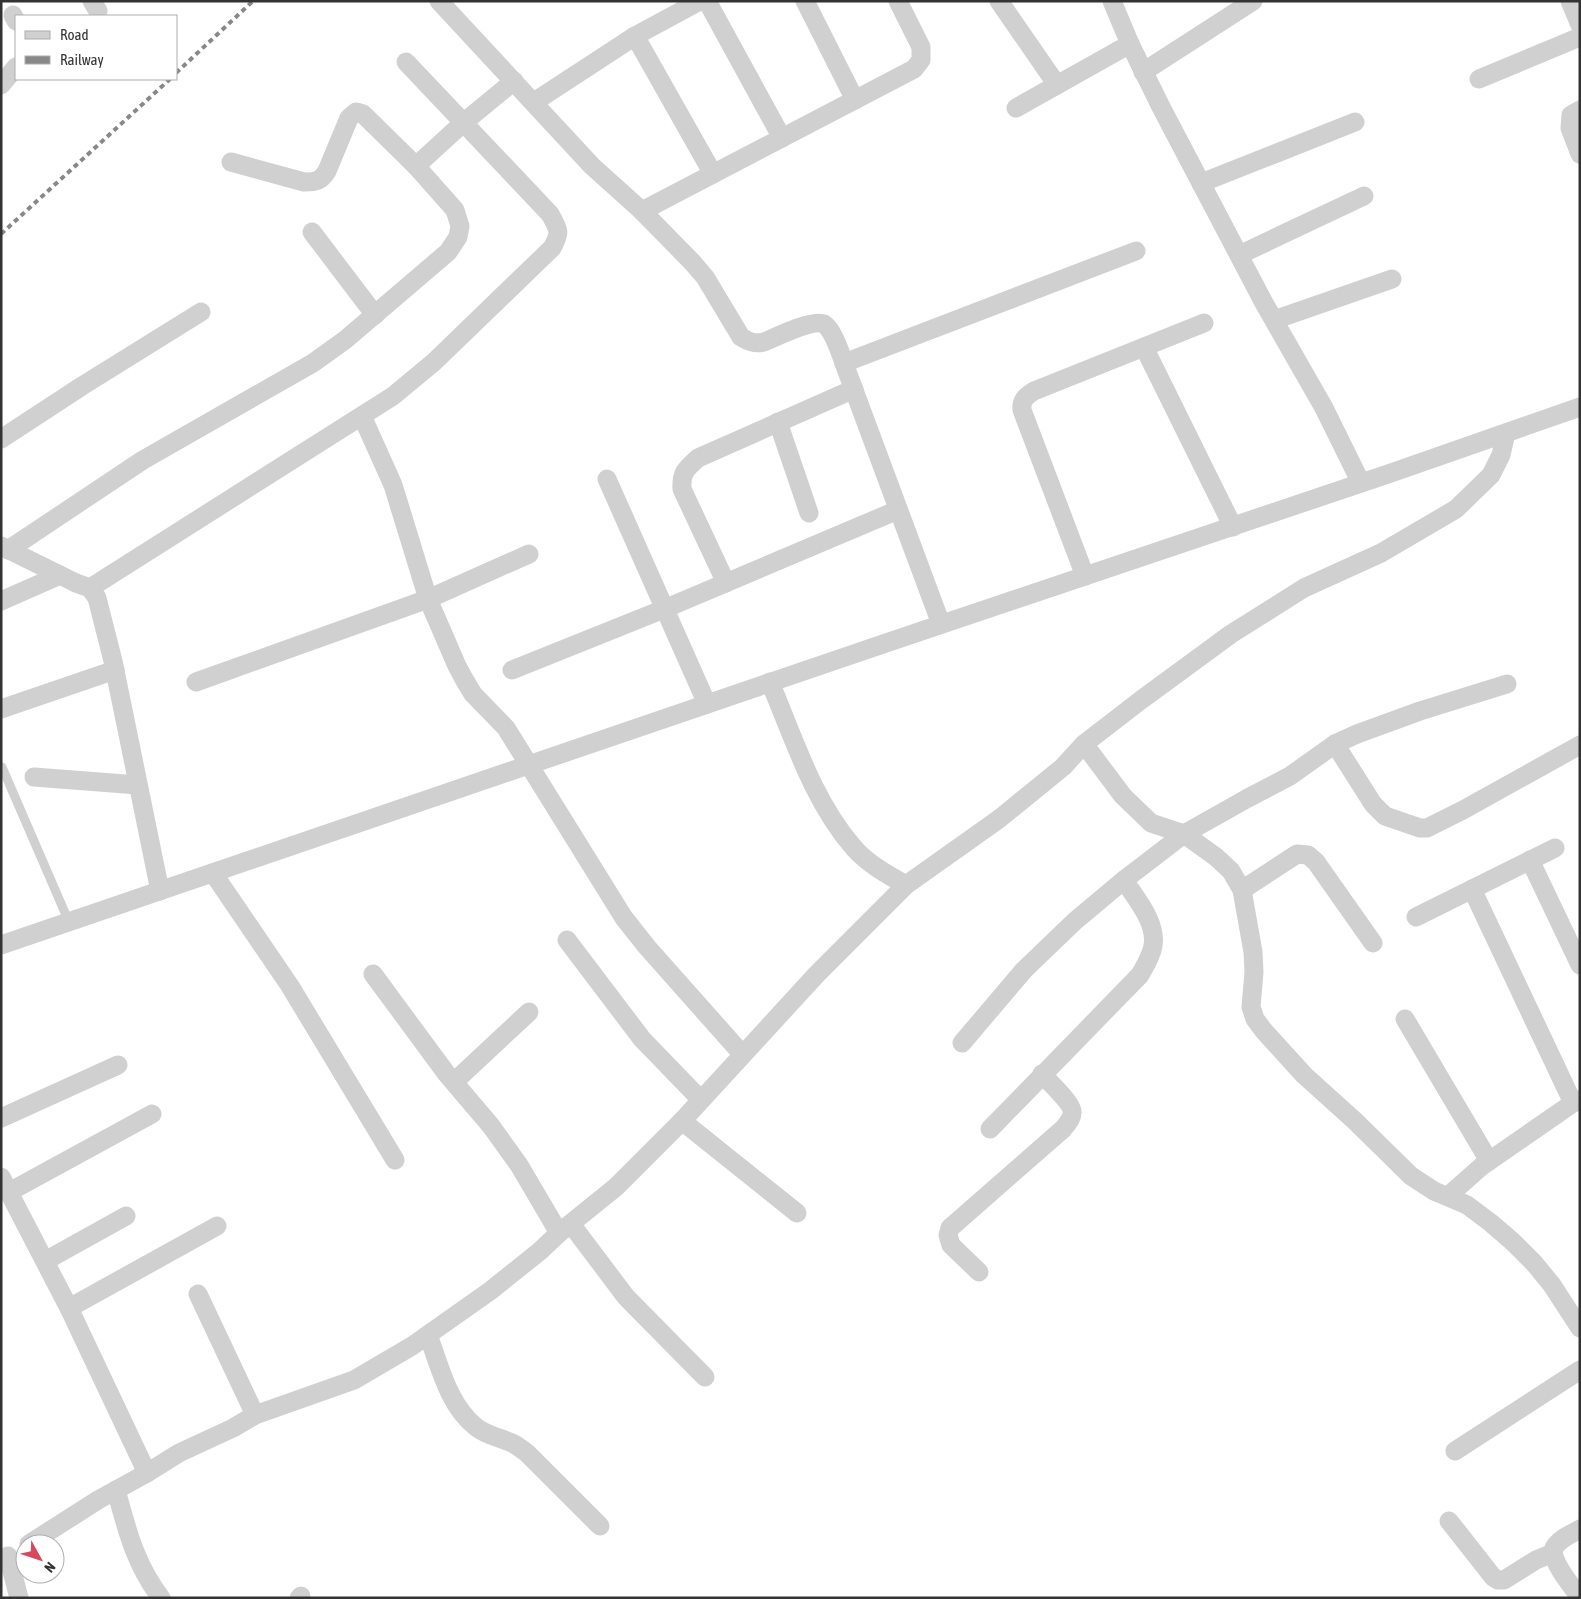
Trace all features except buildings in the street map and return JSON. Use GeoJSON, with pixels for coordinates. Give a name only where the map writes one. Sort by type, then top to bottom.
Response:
{"type":"FeatureCollection","features":[{"type":"Feature","properties":{"kind":"street"},"geometry":{"type":"LineString","coordinates":[[439,1],[592,166],[692,262],[704,277],[741,337],[749,342],[757,343],[812,323],[822,323],[828,328],[834,337],[854,389],[940,624]]}},
{"type":"Feature","properties":{"kind":"street"},"geometry":{"type":"LineString","coordinates":[[534,102],[635,36],[700,1]]}},
{"type":"Feature","properties":{"kind":"street"},"geometry":{"type":"LineString","coordinates":[[707,1],[782,138]]}},
{"type":"Feature","properties":{"kind":"street"},"geometry":{"type":"LineString","coordinates":[[805,1],[855,100]]}},
{"type":"Feature","properties":{"kind":"street"},"geometry":{"type":"LineString","coordinates":[[642,212],[914,69],[921,60],[921,47],[898,1]]}},
{"type":"Feature","properties":{"kind":"street"},"geometry":{"type":"LineString","coordinates":[[999,1],[1057,85]]}},
{"type":"Feature","properties":{"kind":"street"},"geometry":{"type":"LineString","coordinates":[[1112,1],[1143,72],[1274,320],[1324,408],[1361,483]]}},
{"type":"Feature","properties":{"kind":"street"},"geometry":{"type":"LineString","coordinates":[[1143,72],[1253,1]]}},
{"type":"Feature","properties":{"kind":"street"},"geometry":{"type":"LineString","coordinates":[[1570,1],[1580,24]]}},
{"type":"Feature","properties":{"kind":"street"},"geometry":{"type":"LineString","coordinates":[[635,36],[713,174]]}},
{"type":"Feature","properties":{"kind":"street"},"geometry":{"type":"LineString","coordinates":[[1479,79],[1580,37]]}},
{"type":"Feature","properties":{"kind":"street"},"geometry":{"type":"LineString","coordinates":[[1016,108],[1130,44]]}},
{"type":"Feature","properties":{"kind":"street"},"geometry":{"type":"LineString","coordinates":[[90,588],[393,396],[434,362],[552,248],[558,237],[558,227],[550,214],[406,62]]}},
{"type":"Feature","properties":{"kind":"street"},"geometry":{"type":"LineString","coordinates":[[1,85],[15,68]]}},
{"type":"Feature","properties":{"kind":"street"},"geometry":{"type":"LineString","coordinates":[[416,166],[514,81]]}},
{"type":"Feature","properties":{"kind":"street"},"geometry":{"type":"LineString","coordinates":[[1580,110],[1571,115],[1570,128],[1580,154]]}},
{"type":"Feature","properties":{"kind":"street"},"geometry":{"type":"LineString","coordinates":[[5,548],[143,460],[313,363],[345,340],[448,252],[458,236],[460,226],[455,210],[416,166],[363,114],[356,112],[349,118],[327,171],[323,178],[315,182],[304,182],[230,162]]}},
{"type":"Feature","properties":{"kind":"street"},"geometry":{"type":"LineString","coordinates":[[1201,183],[1355,122]]}},
{"type":"Feature","properties":{"kind":"street"},"geometry":{"type":"LineString","coordinates":[[1239,255],[1364,196]]}},
{"type":"Feature","properties":{"kind":"street"},"geometry":{"type":"LineString","coordinates":[[312,232],[375,315]]}},
{"type":"Feature","properties":{"kind":"street"},"geometry":{"type":"LineString","coordinates":[[844,363],[1136,251]]}},
{"type":"Feature","properties":{"kind":"street"},"geometry":{"type":"LineString","coordinates":[[1274,320],[1392,279]]}},
{"type":"Feature","properties":{"kind":"street"},"geometry":{"type":"LineString","coordinates":[[1,439],[82,386],[202,312]]}},
{"type":"Feature","properties":{"kind":"street"},"geometry":{"type":"LineString","coordinates":[[1085,576],[1022,410],[1021,404],[1023,399],[1034,391],[1204,323]]}},
{"type":"Feature","properties":{"kind":"street"},"geometry":{"type":"LineString","coordinates":[[1144,347],[1233,527]]}},
{"type":"Feature","properties":{"kind":"street"},"geometry":{"type":"LineString","coordinates":[[726,583],[682,490],[681,480],[684,471],[698,458],[854,389]]}},
{"type":"Feature","properties":{"kind":"street"},"geometry":{"type":"LineString","coordinates":[[1,946],[213,872],[940,624],[1233,527],[1580,407]]}},
{"type":"Feature","properties":{"kind":"street"},"geometry":{"type":"LineString","coordinates":[[362,416],[393,485],[428,599],[464,679],[473,694],[506,728],[624,918],[647,947],[742,1054]]}},
{"type":"Feature","properties":{"kind":"street"},"geometry":{"type":"LineString","coordinates":[[778,422],[809,513]]}},
{"type":"Feature","properties":{"kind":"street"},"geometry":{"type":"LineString","coordinates":[[46,1534],[98,1500],[147,1473],[178,1453],[233,1428],[255,1415],[354,1380],[428,1335],[490,1291],[616,1187],[701,1100],[817,974],[906,885],[1006,813],[1064,767],[1084,744],[1231,634],[1304,588],[1381,553],[1456,509],[1491,475],[1501,455],[1506,433]]}},
{"type":"Feature","properties":{"kind":"street"},"geometry":{"type":"LineString","coordinates":[[607,480],[707,704]]}},
{"type":"Feature","properties":{"kind":"street"},"geometry":{"type":"LineString","coordinates":[[512,670],[664,609],[898,510]]}},
{"type":"Feature","properties":{"kind":"street"},"geometry":{"type":"LineString","coordinates":[[5,548],[90,588],[97,598],[115,670],[160,891]]}},
{"type":"Feature","properties":{"kind":"street"},"geometry":{"type":"LineString","coordinates":[[196,682],[428,599],[529,554]]}},
{"type":"Feature","properties":{"kind":"street"},"geometry":{"type":"LineString","coordinates":[[1,601],[60,574]]}},
{"type":"Feature","properties":{"kind":"street"},"geometry":{"type":"LineString","coordinates":[[1,710],[115,670]]}},
{"type":"Feature","properties":{"kind":"street"},"geometry":{"type":"LineString","coordinates":[[770,682],[806,770],[826,809],[854,849],[880,870],[906,885]]}},
{"type":"Feature","properties":{"kind":"street"},"geometry":{"type":"LineString","coordinates":[[962,1042],[1024,970],[1075,921],[1184,834],[1290,776],[1335,744],[1420,711],[1507,684]]}},
{"type":"Feature","properties":{"kind":"street"},"geometry":{"type":"LineString","coordinates":[[1084,744],[1123,796],[1151,823],[1184,834],[1216,857],[1231,871],[1242,890],[1253,952],[1254,972],[1251,1007],[1255,1020],[1264,1031],[1304,1075],[1355,1121],[1411,1176],[1434,1191],[1467,1204],[1513,1242],[1552,1285],[1580,1328]]}},
{"type":"Feature","properties":{"kind":"street"},"geometry":{"type":"LineString","coordinates":[[1335,744],[1373,804],[1385,816],[1420,828],[1427,828],[1463,810],[1580,745]]}},
{"type":"Feature","properties":{"kind":"street"},"geometry":{"type":"LineString","coordinates":[[34,778],[138,785]]}},
{"type":"Feature","properties":{"kind":"street"},"geometry":{"type":"LineString","coordinates":[[1416,917],[1555,848]]}},
{"type":"Feature","properties":{"kind":"street"},"geometry":{"type":"LineString","coordinates":[[1242,890],[1297,854],[1308,855],[1316,862],[1373,942]]}},
{"type":"Feature","properties":{"kind":"street"},"geometry":{"type":"LineString","coordinates":[[1530,860],[1580,965]]}},
{"type":"Feature","properties":{"kind":"street"},"geometry":{"type":"LineString","coordinates":[[213,872],[290,986],[395,1160]]}},
{"type":"Feature","properties":{"kind":"street"},"geometry":{"type":"LineString","coordinates":[[990,1129],[1140,975],[1153,945],[1152,928],[1124,880]]}},
{"type":"Feature","properties":{"kind":"street"},"geometry":{"type":"LineString","coordinates":[[1448,1196],[1490,1161],[1576,1102],[1472,889]]}},
{"type":"Feature","properties":{"kind":"street"},"geometry":{"type":"LineString","coordinates":[[567,940],[642,1039],[701,1100]]}},
{"type":"Feature","properties":{"kind":"street"},"geometry":{"type":"LineString","coordinates":[[373,974],[454,1082],[491,1126],[565,1229],[626,1297],[705,1377]]}},
{"type":"Feature","properties":{"kind":"street"},"geometry":{"type":"LineString","coordinates":[[454,1082],[529,1012]]}},
{"type":"Feature","properties":{"kind":"street"},"geometry":{"type":"LineString","coordinates":[[1405,1019],[1490,1161]]}},
{"type":"Feature","properties":{"kind":"street"},"geometry":{"type":"LineString","coordinates":[[1,1118],[118,1065]]}},
{"type":"Feature","properties":{"kind":"street"},"geometry":{"type":"LineString","coordinates":[[979,1272],[951,1245],[948,1235],[950,1228],[1063,1129],[1070,1120],[1072,1112],[1070,1105],[1042,1074]]}},
{"type":"Feature","properties":{"kind":"street"},"geometry":{"type":"LineString","coordinates":[[147,1473],[69,1308],[5,1184],[152,1114]]}},
{"type":"Feature","properties":{"kind":"street"},"geometry":{"type":"LineString","coordinates":[[682,1120],[797,1213]]}},
{"type":"Feature","properties":{"kind":"street"},"geometry":{"type":"LineString","coordinates":[[45,1261],[126,1216]]}},
{"type":"Feature","properties":{"kind":"street"},"geometry":{"type":"LineString","coordinates":[[69,1308],[217,1226]]}},
{"type":"Feature","properties":{"kind":"street"},"geometry":{"type":"LineString","coordinates":[[198,1294],[255,1415]]}},
{"type":"Feature","properties":{"kind":"street"},"geometry":{"type":"LineString","coordinates":[[428,1335],[452,1398],[459,1409],[476,1427],[515,1444],[527,1453],[600,1526]]}},
{"type":"Feature","properties":{"kind":"street"},"geometry":{"type":"LineString","coordinates":[[1455,1451],[1580,1370]]}},
{"type":"Feature","properties":{"kind":"street"},"geometry":{"type":"LineString","coordinates":[[116,1490],[132,1546],[145,1574],[162,1598]]}},
{"type":"Feature","properties":{"kind":"street"},"geometry":{"type":"LineString","coordinates":[[1449,1520],[1493,1577],[1498,1580],[1504,1580],[1536,1560],[1553,1553]]}},
{"type":"Feature","properties":{"kind":"street"},"geometry":{"type":"LineString","coordinates":[[1580,1529],[1561,1541],[1554,1548],[1553,1553],[1555,1560],[1580,1597]]}},
{"type":"Feature","properties":{"kind":"street"},"geometry":{"type":"LineString","coordinates":[[15,1552],[4,1558],[19,1598]]}},
{"type":"Feature","properties":{"kind":"lane"},"geometry":{"type":"LineString","coordinates":[[2,766],[69,922]]}},
{"type":"Feature","properties":{"kind":"railway"},"geometry":{"type":"LineString","coordinates":[[178,71],[253,1]]}},
{"type":"Feature","properties":{"kind":"railway"},"geometry":{"type":"LineString","coordinates":[[1,234],[169,80]]}}]}
